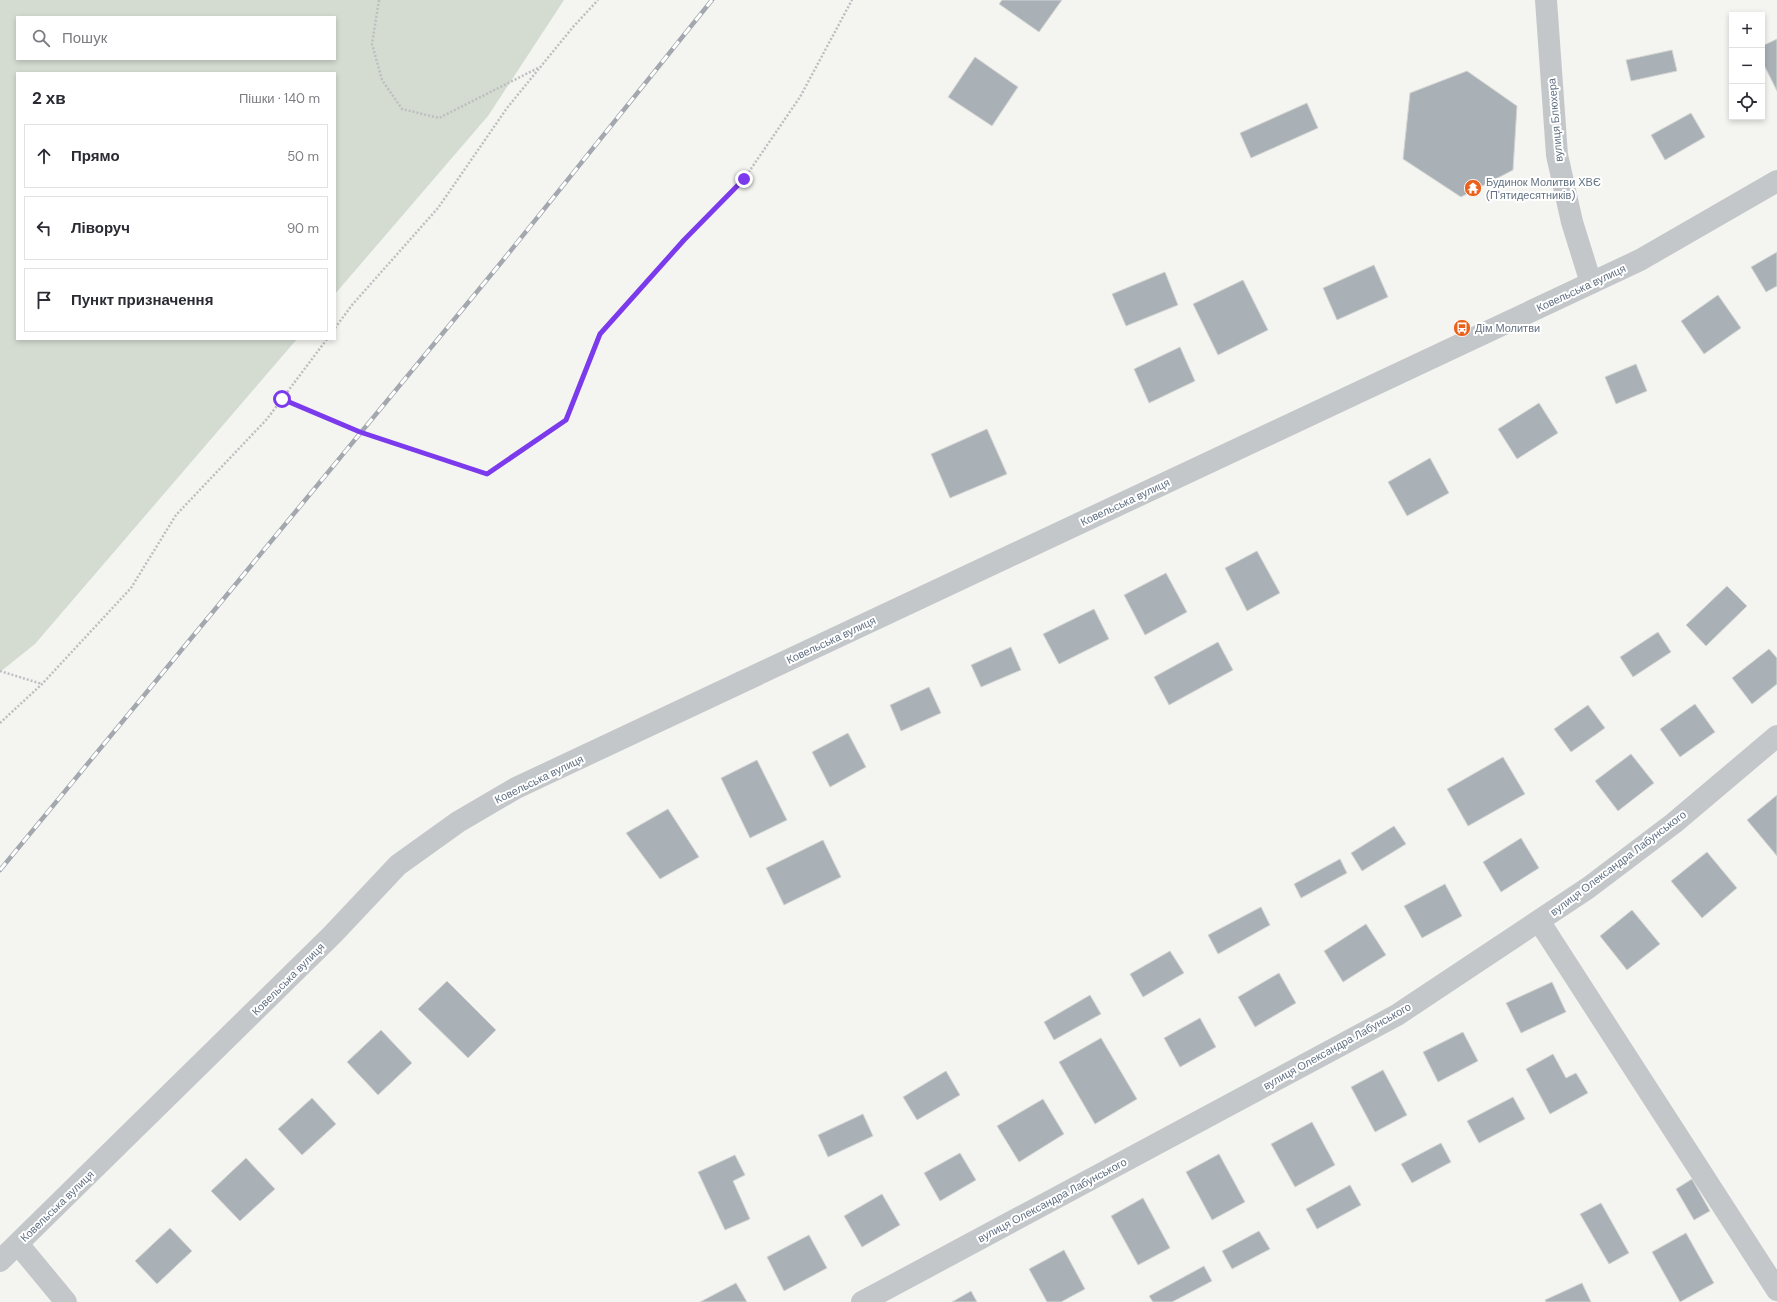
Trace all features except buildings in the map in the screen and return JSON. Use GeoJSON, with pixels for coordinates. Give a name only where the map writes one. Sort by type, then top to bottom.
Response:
{"type":"FeatureCollection","features":[{"type":"Feature","properties":{"kind":"street","name":"вулиця Блюхера"},"geometry":{"type":"LineString","coordinates":[[1546,0],[1557,155],[1572,222],[1591,283]]}},
{"type":"Feature","properties":{"kind":"street","name":"Ковельська вулиця"},"geometry":{"type":"LineString","coordinates":[[0,1262],[332,935],[398,865],[458,822],[516,788],[1640,260],[1777,182]]}},
{"type":"Feature","properties":{"kind":"street","name":"вулиця Олександра Лабунського"},"geometry":{"type":"LineString","coordinates":[[862,1302],[1397,1015],[1588,888],[1674,823],[1777,736]]}},
{"type":"Feature","properties":{"kind":"street"},"geometry":{"type":"LineString","coordinates":[[1539,921],[1777,1290]]}},
{"type":"Feature","properties":{"kind":"street"},"geometry":{"type":"LineString","coordinates":[[18,1244],[66,1302]]}},
{"type":"Feature","properties":{"kind":"path"},"geometry":{"type":"LineString","coordinates":[[379,0],[372,44],[382,80],[402,109],[439,118],[542,66]]}},
{"type":"Feature","properties":{"kind":"path"},"geometry":{"type":"LineString","coordinates":[[336,327],[352,305],[438,208],[507,108],[572,27],[598,0]]}},
{"type":"Feature","properties":{"kind":"path"},"geometry":{"type":"LineString","coordinates":[[282,399],[360,432],[487,474],[566,420],[600,334],[684,240],[744,179],[800,97],[852,0]]}},
{"type":"Feature","properties":{"kind":"path"},"geometry":{"type":"LineString","coordinates":[[1,723],[42,684],[131,588],[176,515],[267,418],[326,340]]}},
{"type":"Feature","properties":{"kind":"path"},"geometry":{"type":"LineString","coordinates":[[0,671],[42,684]]}},
{"type":"Feature","properties":{"kind":"shaded area"},"geometry":{"type":"Polygon","coordinates":[[[0,0],[564,0],[488,116],[336,293],[336,72],[16,72],[16,340],[296,340],[35,644],[0,672],[0,0]]]}},
{"type":"Feature","properties":{"kind":"railway"},"geometry":{"type":"LineString","coordinates":[[0,870],[504,259],[712,0]]}},
{"type":"Feature","properties":{"kind":"place","name":"Будинок Молитви ХВЄ (П'ятидесятників)"},"geometry":{"type":"Point","coordinates":[1473,188]}},
{"type":"Feature","properties":{"kind":"place","name":"Дім Молитви"},"geometry":{"type":"Point","coordinates":[1462,328]}},
{"type":"Feature","properties":{"kind":"route"},"geometry":{"type":"LineString","coordinates":[[282,399],[360,432],[487,474],[566,420],[600,334],[684,240],[744,179]]}}]}
